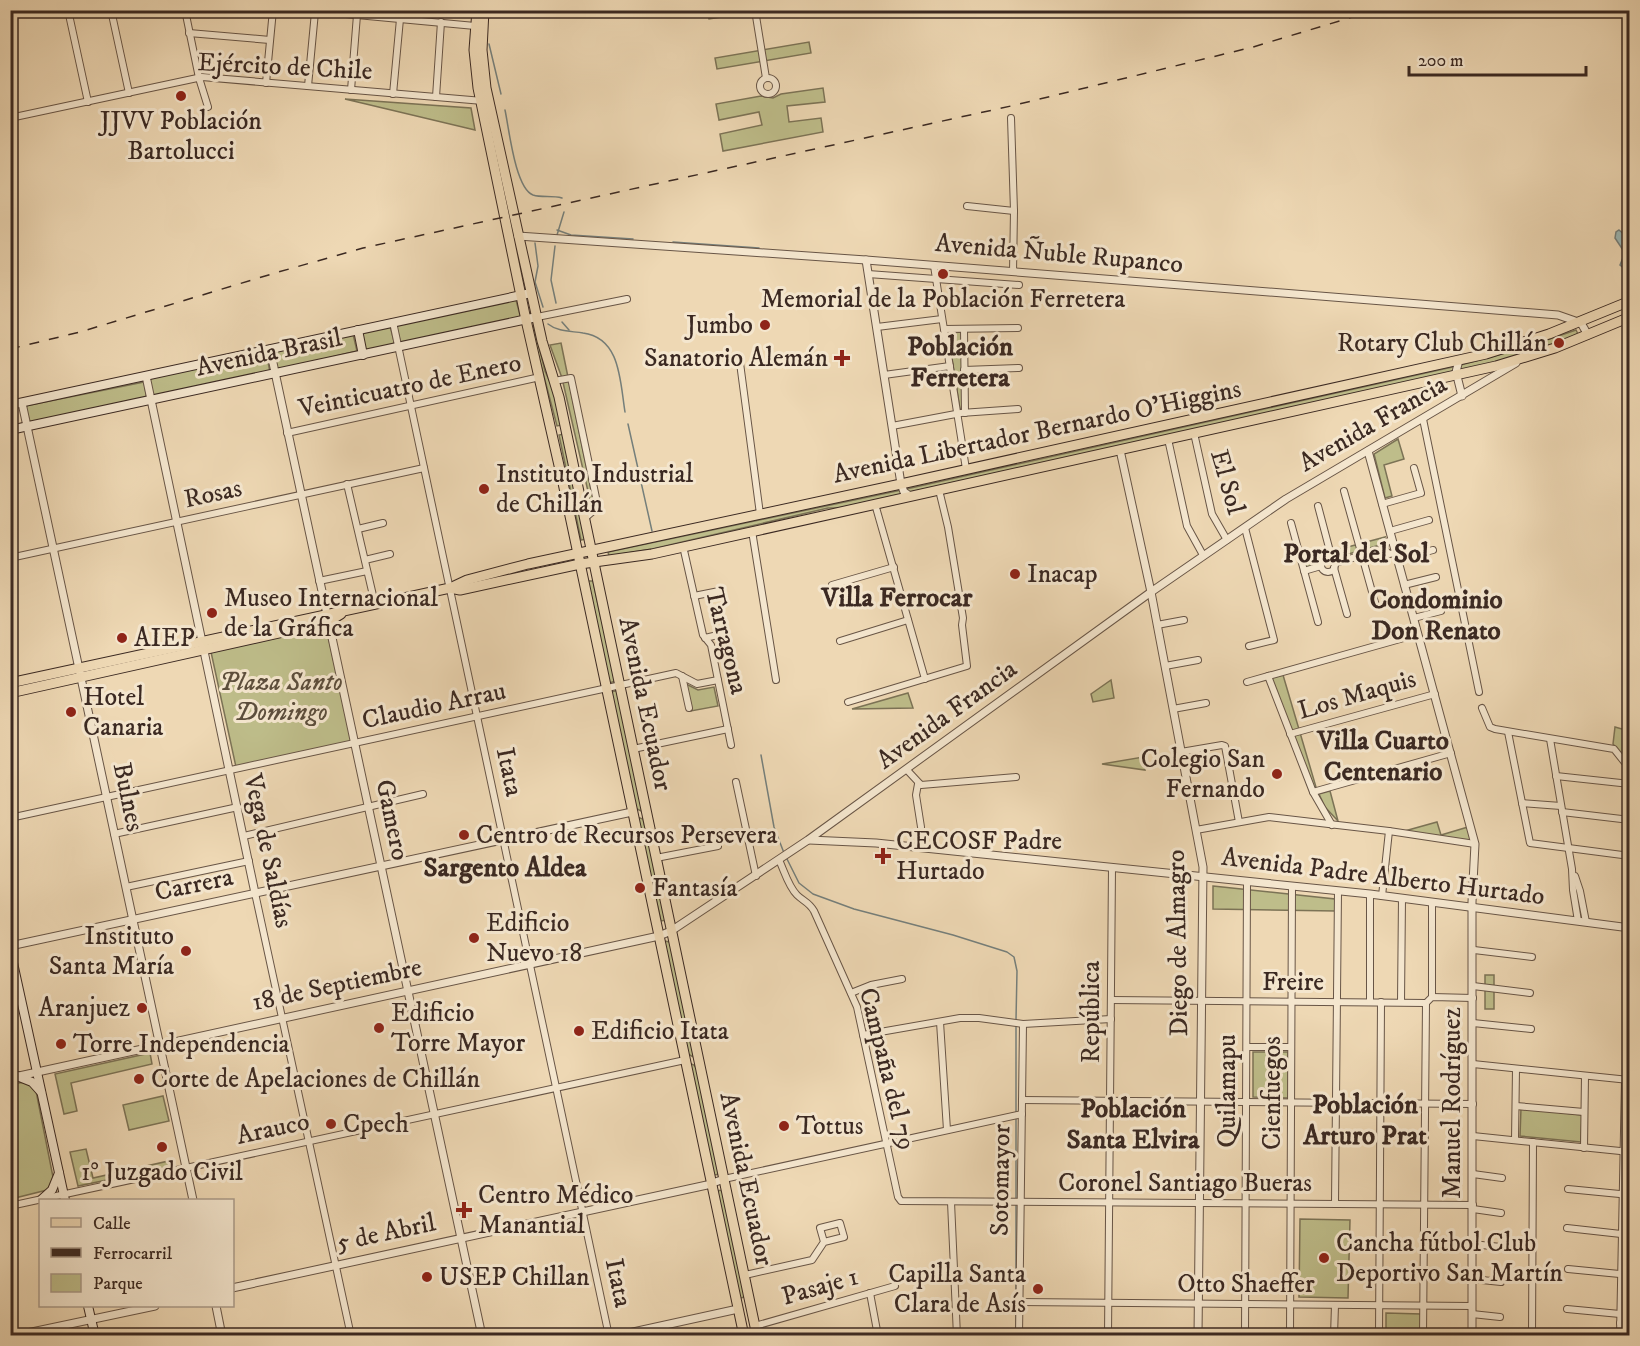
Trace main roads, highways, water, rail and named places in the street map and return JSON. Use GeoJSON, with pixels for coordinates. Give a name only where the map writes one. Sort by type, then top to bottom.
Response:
{"type":"FeatureCollection","features":[{"type":"Feature","properties":{"kind":"main road"},"geometry":{"type":"LineString","coordinates":[[477,10],[474,62],[485,101]]}},
{"type":"Feature","properties":{"kind":"main road"},"geometry":{"type":"LineString","coordinates":[[484,10],[482,62],[485,101]]}},
{"type":"Feature","properties":{"kind":"main road","name":"Avenida Ecuador"},"geometry":{"type":"LineString","coordinates":[[485,101],[554,381],[585,518],[756,1331]]}},
{"type":"Feature","properties":{"kind":"main road","name":"Avenida Ecuador"},"geometry":{"type":"LineString","coordinates":[[485,101],[520,295],[540,377],[744,1335]]}},
{"type":"Feature","properties":{"kind":"main road","name":"Avenida Brasil"},"geometry":{"type":"LineString","coordinates":[[10,405],[531,293]]}},
{"type":"Feature","properties":{"kind":"main road","name":"Avenida Libertador Bernardo O'Higgins"},"geometry":{"type":"LineString","coordinates":[[10,693],[80,673],[450,588],[500,570],[901,484],[1509,348],[1581,322],[1629,301]]}},
{"type":"Feature","properties":{"kind":"main road","name":"Avenida Brasil"},"geometry":{"type":"LineString","coordinates":[[10,430],[537,317]]}},
{"type":"Feature","properties":{"kind":"main road","name":"Avenida Libertador Bernardo O'Higgins"},"geometry":{"type":"LineString","coordinates":[[450,588],[460,590],[580,564],[641,556],[1456,375],[1524,359],[1629,317]]}},
{"type":"Feature","properties":{"kind":"main road"},"geometry":{"type":"LineString","coordinates":[[358,330],[363,355]]}},
{"type":"Feature","properties":{"kind":"main road"},"geometry":{"type":"LineString","coordinates":[[1296,396],[1299,403],[1298,410]]}},
{"type":"Feature","properties":{"kind":"main road"},"geometry":{"type":"LineString","coordinates":[[927,478],[925,486],[935,491]]}},
{"type":"Feature","properties":{"kind":"main road","name":"Avenida Libertador Bernardo O'Higgins"},"geometry":{"type":"LineString","coordinates":[[10,683],[80,673]]}},
{"type":"Feature","properties":{"kind":"main road"},"geometry":{"type":"LineString","coordinates":[[632,812],[648,820]]}},
{"type":"Feature","properties":{"kind":"main road"},"geometry":{"type":"LineString","coordinates":[[10,947],[15,990],[37,1072],[65,1197]]}},
{"type":"Feature","properties":{"kind":"main road"},"geometry":{"type":"LineString","coordinates":[[685,1060],[693,1062],[701,1071]]}},
{"type":"Feature","properties":{"kind":"main road"},"geometry":{"type":"LineString","coordinates":[[14,1077],[32,1082],[42,1093]]}},
{"type":"Feature","properties":{"kind":"main road"},"geometry":{"type":"LineString","coordinates":[[42,1199],[52,1190],[59,1173]]}},
{"type":"Feature","properties":{"kind":"main road"},"geometry":{"type":"LineString","coordinates":[[737,1304],[742,1294],[749,1296]]}},
{"type":"Feature","properties":{"kind":"main road"},"geometry":{"type":"LineString","coordinates":[[88,1307],[94,1335]]}},
{"type":"Feature","properties":{"kind":"water"},"geometry":{"type":"Polygon","coordinates":[[[1619,230],[1626,236],[1625,246],[1629,252],[1629,283],[1625,281],[1626,270],[1620,265],[1625,253],[1615,238],[1619,230]]]}},
{"type":"Feature","properties":{"kind":"waterway"},"geometry":{"type":"LineString","coordinates":[[489,44],[501,94]]}},
{"type":"Feature","properties":{"kind":"waterway"},"geometry":{"type":"LineString","coordinates":[[505,110],[517,170],[527,190],[536,196],[562,198]]}},
{"type":"Feature","properties":{"kind":"waterway"},"geometry":{"type":"LineString","coordinates":[[557,235],[564,212]]}},
{"type":"Feature","properties":{"kind":"waterway"},"geometry":{"type":"LineString","coordinates":[[557,230],[571,235],[633,239]]}},
{"type":"Feature","properties":{"kind":"waterway"},"geometry":{"type":"LineString","coordinates":[[673,242],[759,248]]}},
{"type":"Feature","properties":{"kind":"waterway"},"geometry":{"type":"LineString","coordinates":[[535,243],[538,266],[535,282],[543,307]]}},
{"type":"Feature","properties":{"kind":"waterway"},"geometry":{"type":"LineString","coordinates":[[555,246],[551,280],[556,303]]}},
{"type":"Feature","properties":{"kind":"waterway"},"geometry":{"type":"LineString","coordinates":[[562,322],[569,330]]}},
{"type":"Feature","properties":{"kind":"waterway"},"geometry":{"type":"LineString","coordinates":[[548,324],[560,330],[596,337],[605,343],[612,352],[620,375],[625,412]]}},
{"type":"Feature","properties":{"kind":"waterway"},"geometry":{"type":"LineString","coordinates":[[628,424],[652,531]]}},
{"type":"Feature","properties":{"kind":"waterway"},"geometry":{"type":"LineString","coordinates":[[761,755],[774,827],[784,853]]}},
{"type":"Feature","properties":{"kind":"waterway"},"geometry":{"type":"LineString","coordinates":[[786,857],[799,883],[813,894],[854,909],[1007,952],[1014,957],[1017,971],[1016,1020]]}},
{"type":"Feature","properties":{"kind":"waterway"},"geometry":{"type":"LineString","coordinates":[[1016,1025],[1016,1113]]}},
{"type":"Feature","properties":{"kind":"waterway"},"geometry":{"type":"LineString","coordinates":[[1016,1118],[1016,1200]]}},
{"type":"Feature","properties":{"kind":"waterway"},"geometry":{"type":"LineString","coordinates":[[1016,1205],[1016,1333]]}},
{"type":"Feature","properties":{"kind":"railway"},"geometry":{"type":"LineString","coordinates":[[10,349],[80,332],[363,248],[1011,106],[1253,47],[1376,10]]}},
{"type":"Feature","properties":{"kind":"place","name":"JJVV Población Bartolucci"},"geometry":{"type":"Point","coordinates":[181,96]}},
{"type":"Feature","properties":{"kind":"place","name":"Memorial de la Población Ferretera"},"geometry":{"type":"Point","coordinates":[943,274]}},
{"type":"Feature","properties":{"kind":"place","name":"Jumbo"},"geometry":{"type":"Point","coordinates":[765,325]}},
{"type":"Feature","properties":{"kind":"place","name":"Rotary Club Chillán"},"geometry":{"type":"Point","coordinates":[1559,343]}},
{"type":"Feature","properties":{"kind":"place","name":"Sanatorio Alemán"},"geometry":{"type":"Point","coordinates":[842,358]}},
{"type":"Feature","properties":{"kind":"place","name":"Instituto Industrial de Chillán"},"geometry":{"type":"Point","coordinates":[484,489]}},
{"type":"Feature","properties":{"kind":"place","name":"Inacap"},"geometry":{"type":"Point","coordinates":[1015,574]}},
{"type":"Feature","properties":{"kind":"place","name":"Museo Internacional de la Gráfica"},"geometry":{"type":"Point","coordinates":[212,613]}},
{"type":"Feature","properties":{"kind":"place","name":"AIEP"},"geometry":{"type":"Point","coordinates":[122,638]}},
{"type":"Feature","properties":{"kind":"place","name":"Hotel Canaria"},"geometry":{"type":"Point","coordinates":[71,712]}},
{"type":"Feature","properties":{"kind":"place","name":"Colegio San Fernando"},"geometry":{"type":"Point","coordinates":[1277,774]}},
{"type":"Feature","properties":{"kind":"place","name":"Centro de Recursos Persevera"},"geometry":{"type":"Point","coordinates":[464,835]}},
{"type":"Feature","properties":{"kind":"place","name":"CECOSF Padre Hurtado"},"geometry":{"type":"Point","coordinates":[883,856]}},
{"type":"Feature","properties":{"kind":"place","name":"Fantasía"},"geometry":{"type":"Point","coordinates":[640,888]}},
{"type":"Feature","properties":{"kind":"place","name":"Edificio Nuevo 18"},"geometry":{"type":"Point","coordinates":[474,938]}},
{"type":"Feature","properties":{"kind":"place","name":"Instituto Santa María"},"geometry":{"type":"Point","coordinates":[186,951]}},
{"type":"Feature","properties":{"kind":"place","name":"Aranjuez"},"geometry":{"type":"Point","coordinates":[142,1008]}},
{"type":"Feature","properties":{"kind":"place","name":"Edificio Torre Mayor"},"geometry":{"type":"Point","coordinates":[379,1028]}},
{"type":"Feature","properties":{"kind":"place","name":"Edificio Itata"},"geometry":{"type":"Point","coordinates":[579,1031]}},
{"type":"Feature","properties":{"kind":"place","name":"Torre Independencia"},"geometry":{"type":"Point","coordinates":[61,1044]}},
{"type":"Feature","properties":{"kind":"place","name":"Corte de Apelaciones de Chillán"},"geometry":{"type":"Point","coordinates":[139,1079]}},
{"type":"Feature","properties":{"kind":"place","name":"Cpech"},"geometry":{"type":"Point","coordinates":[331,1124]}},
{"type":"Feature","properties":{"kind":"place","name":"Tottus"},"geometry":{"type":"Point","coordinates":[784,1126]}},
{"type":"Feature","properties":{"kind":"place","name":"1° Juzgado Civil"},"geometry":{"type":"Point","coordinates":[162,1147]}},
{"type":"Feature","properties":{"kind":"place","name":"Centro Médico Manantial"},"geometry":{"type":"Point","coordinates":[464,1210]}},
{"type":"Feature","properties":{"kind":"place","name":"Cancha fútbol Club Deportivo San Martín"},"geometry":{"type":"Point","coordinates":[1324,1258]}},
{"type":"Feature","properties":{"kind":"place","name":"USEP Chillan"},"geometry":{"type":"Point","coordinates":[427,1277]}},
{"type":"Feature","properties":{"kind":"place","name":"Capilla Santa Clara de Asís"},"geometry":{"type":"Point","coordinates":[1038,1289]}},
{"type":"Feature","properties":{"kind":"district","name":"Población Ferretera"},"geometry":{"type":"Point","coordinates":[960,362]}},
{"type":"Feature","properties":{"kind":"district","name":"Portal del Sol"},"geometry":{"type":"Point","coordinates":[1356,554]}},
{"type":"Feature","properties":{"kind":"district","name":"Villa Ferrocar"},"geometry":{"type":"Point","coordinates":[897,598]}},
{"type":"Feature","properties":{"kind":"district","name":"Condominio Don Renato"},"geometry":{"type":"Point","coordinates":[1436,616]}},
{"type":"Feature","properties":{"kind":"district","name":"Villa Cuarto Centenario"},"geometry":{"type":"Point","coordinates":[1383,756]}},
{"type":"Feature","properties":{"kind":"district","name":"Sargento Aldea"},"geometry":{"type":"Point","coordinates":[505,868]}},
{"type":"Feature","properties":{"kind":"district","name":"Población Arturo Prat"},"geometry":{"type":"Point","coordinates":[1365,1120]}},
{"type":"Feature","properties":{"kind":"district","name":"Población Santa Elvira"},"geometry":{"type":"Point","coordinates":[1133,1124]}},
{"type":"Feature","properties":{"kind":"park label","name":"Plaza Santo Domingo"},"geometry":{"type":"Point","coordinates":[281,697]}}]}
